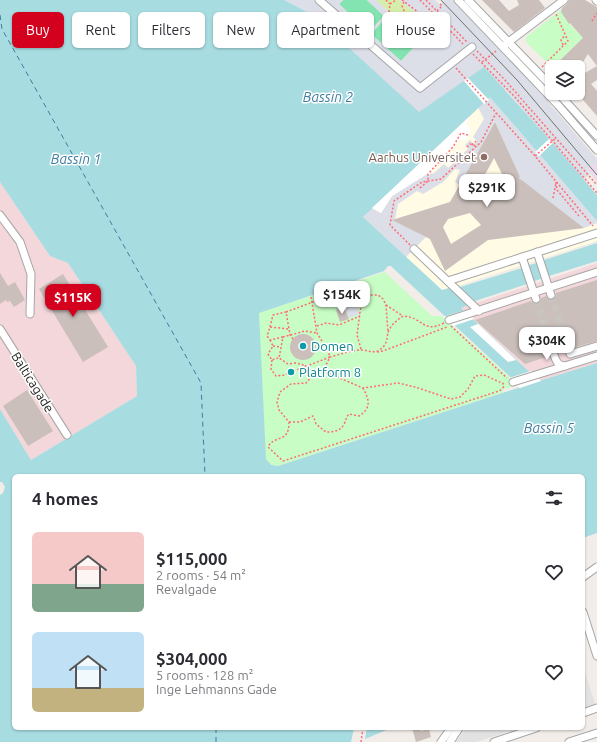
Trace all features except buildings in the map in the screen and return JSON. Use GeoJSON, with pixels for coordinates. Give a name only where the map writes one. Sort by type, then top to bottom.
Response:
{"type":"FeatureCollection","features":[{"type":"Feature","properties":{"kind":"street"},"geometry":{"type":"LineString","coordinates":[[319,0],[420,88],[471,48]]}},
{"type":"Feature","properties":{"kind":"street"},"geometry":{"type":"LineString","coordinates":[[458,0],[545,81]]}},
{"type":"Feature","properties":{"kind":"street"},"geometry":{"type":"LineString","coordinates":[[468,0],[597,150]]}},
{"type":"Feature","properties":{"kind":"street"},"geometry":{"type":"LineString","coordinates":[[505,44],[564,0]]}},
{"type":"Feature","properties":{"kind":"street"},"geometry":{"type":"LineString","coordinates":[[564,100],[597,136]]}},
{"type":"Feature","properties":{"kind":"street"},"geometry":{"type":"LineString","coordinates":[[1,218],[20,242],[31,274],[30,314]]}},
{"type":"Feature","properties":{"kind":"street"},"geometry":{"type":"LineString","coordinates":[[448,282],[597,232]]}},
{"type":"Feature","properties":{"kind":"street"},"geometry":{"type":"LineString","coordinates":[[414,249],[479,311]]}},
{"type":"Feature","properties":{"kind":"street"},"geometry":{"type":"LineString","coordinates":[[537,252],[550,291]]}},
{"type":"Feature","properties":{"kind":"street"},"geometry":{"type":"LineString","coordinates":[[522,257],[535,296]]}},
{"type":"Feature","properties":{"kind":"street"},"geometry":{"type":"LineString","coordinates":[[449,320],[535,296],[597,272]]}},
{"type":"Feature","properties":{"kind":"street","name":"Balticagade"},"geometry":{"type":"LineString","coordinates":[[0,329],[67,435]]}},
{"type":"Feature","properties":{"kind":"street"},"geometry":{"type":"LineString","coordinates":[[568,352],[597,346]]}},
{"type":"Feature","properties":{"kind":"street"},"geometry":{"type":"LineString","coordinates":[[556,354],[557,363],[565,366]]}},
{"type":"Feature","properties":{"kind":"street"},"geometry":{"type":"LineString","coordinates":[[513,382],[597,356]]}},
{"type":"Feature","properties":{"kind":"street"},"geometry":{"type":"LineString","coordinates":[[585,576],[597,567]]}},
{"type":"Feature","properties":{"kind":"street"},"geometry":{"type":"LineString","coordinates":[[585,618],[597,656]]}},
{"type":"Feature","properties":{"kind":"street"},"geometry":{"type":"LineString","coordinates":[[585,712],[597,708]]}},
{"type":"Feature","properties":{"kind":"street"},"geometry":{"type":"LineString","coordinates":[[441,742],[450,730]]}},
{"type":"Feature","properties":{"kind":"street"},"geometry":{"type":"LineString","coordinates":[[450,742],[458,730]]}},
{"type":"Feature","properties":{"kind":"street"},"geometry":{"type":"LineString","coordinates":[[494,742],[530,730]]}},
{"type":"Feature","properties":{"kind":"street"},"geometry":{"type":"LineString","coordinates":[[568,742],[597,734]]}},
{"type":"Feature","properties":{"kind":"path"},"geometry":{"type":"LineString","coordinates":[[386,0],[390,4]]}},
{"type":"Feature","properties":{"kind":"path"},"geometry":{"type":"LineString","coordinates":[[389,12],[390,4],[396,0]]}},
{"type":"Feature","properties":{"kind":"path"},"geometry":{"type":"LineString","coordinates":[[402,0],[417,12]]}},
{"type":"Feature","properties":{"kind":"path"},"geometry":{"type":"LineString","coordinates":[[420,0],[432,12]]}},
{"type":"Feature","properties":{"kind":"path"},"geometry":{"type":"LineString","coordinates":[[426,0],[471,48],[482,63],[514,96],[597,192]]}},
{"type":"Feature","properties":{"kind":"path"},"geometry":{"type":"LineString","coordinates":[[404,2],[402,6],[405,12]]}},
{"type":"Feature","properties":{"kind":"path"},"geometry":{"type":"LineString","coordinates":[[437,11],[442,6],[440,4]]}},
{"type":"Feature","properties":{"kind":"path"},"geometry":{"type":"LineString","coordinates":[[592,21],[597,13]]}},
{"type":"Feature","properties":{"kind":"path"},"geometry":{"type":"LineString","coordinates":[[548,60],[568,40],[556,14]]}},
{"type":"Feature","properties":{"kind":"path"},"geometry":{"type":"LineString","coordinates":[[450,31],[485,60],[597,185]]}},
{"type":"Feature","properties":{"kind":"path"},"geometry":{"type":"LineString","coordinates":[[563,46],[561,40],[565,35]]}},
{"type":"Feature","properties":{"kind":"path"},"geometry":{"type":"LineString","coordinates":[[482,63],[505,44]]}},
{"type":"Feature","properties":{"kind":"path"},"geometry":{"type":"LineString","coordinates":[[452,63],[535,156],[597,232]]}},
{"type":"Feature","properties":{"kind":"path"},"geometry":{"type":"LineString","coordinates":[[414,249],[390,225],[394,201],[422,182],[441,179],[481,142],[496,113]]}},
{"type":"Feature","properties":{"kind":"path"},"geometry":{"type":"LineString","coordinates":[[420,188],[428,181],[428,174],[453,147],[461,133],[468,135]]}},
{"type":"Feature","properties":{"kind":"path"},"geometry":{"type":"LineString","coordinates":[[535,156],[556,138]]}},
{"type":"Feature","properties":{"kind":"path"},"geometry":{"type":"LineString","coordinates":[[467,147],[476,141]]}},
{"type":"Feature","properties":{"kind":"path"},"geometry":{"type":"LineString","coordinates":[[472,144],[476,146]]}},
{"type":"Feature","properties":{"kind":"path"},"geometry":{"type":"LineString","coordinates":[[553,198],[556,181]]}},
{"type":"Feature","properties":{"kind":"path"},"geometry":{"type":"LineString","coordinates":[[556,181],[557,190],[579,216]]}},
{"type":"Feature","properties":{"kind":"path"},"geometry":{"type":"LineString","coordinates":[[361,350],[357,335],[363,300],[366,296],[378,295],[383,299],[386,305],[388,333],[384,346],[377,352]]}},
{"type":"Feature","properties":{"kind":"path"},"geometry":{"type":"LineString","coordinates":[[311,297],[317,333],[330,357],[323,371],[313,375],[306,383],[291,384],[280,392],[277,402],[279,410],[289,422],[289,430],[285,437],[270,443],[268,447],[283,461],[499,391],[504,385],[484,375],[475,376],[468,389],[460,397],[451,399],[398,383],[363,388],[323,371]]}},
{"type":"Feature","properties":{"kind":"path"},"geometry":{"type":"LineString","coordinates":[[273,346],[267,336],[273,315],[313,302],[329,299],[343,303],[354,299],[363,300]]}},
{"type":"Feature","properties":{"kind":"path"},"geometry":{"type":"LineString","coordinates":[[386,305],[403,316],[410,316],[419,320],[424,326],[430,327],[440,325],[449,320]]}},
{"type":"Feature","properties":{"kind":"path"},"geometry":{"type":"LineString","coordinates":[[286,312],[292,339]]}},
{"type":"Feature","properties":{"kind":"path"},"geometry":{"type":"LineString","coordinates":[[316,327],[326,323],[339,325],[360,316]]}},
{"type":"Feature","properties":{"kind":"path"},"geometry":{"type":"LineString","coordinates":[[388,333],[392,325],[403,316]]}},
{"type":"Feature","properties":{"kind":"path"},"geometry":{"type":"LineString","coordinates":[[273,346],[268,354],[272,360],[271,369],[276,376],[284,375],[330,357],[361,350],[370,353],[383,351],[451,326],[511,382],[513,382]]}},
{"type":"Feature","properties":{"kind":"path"},"geometry":{"type":"LineString","coordinates":[[270,327],[289,329]]}},
{"type":"Feature","properties":{"kind":"path"},"geometry":{"type":"LineString","coordinates":[[270,340],[305,331],[317,333]]}},
{"type":"Feature","properties":{"kind":"path"},"geometry":{"type":"LineString","coordinates":[[279,358],[283,337]]}},
{"type":"Feature","properties":{"kind":"path"},"geometry":{"type":"LineString","coordinates":[[273,346],[280,347]]}},
{"type":"Feature","properties":{"kind":"path"},"geometry":{"type":"LineString","coordinates":[[272,360],[279,358],[288,364],[296,363],[307,366]]}},
{"type":"Feature","properties":{"kind":"path"},"geometry":{"type":"LineString","coordinates":[[289,422],[300,422],[313,416],[316,424],[326,432],[338,431],[343,426],[347,415],[359,416],[365,412],[368,405],[368,397],[363,388]]}},
{"type":"Feature","properties":{"kind":"path"},"geometry":{"type":"LineString","coordinates":[[361,742],[363,730]]}},
{"type":"Feature","properties":{"kind":"shaded area"},"geometry":{"type":"Polygon","coordinates":[[[284,0],[343,0],[339,4],[348,12],[307,12],[284,0]]]}},
{"type":"Feature","properties":{"kind":"shaded area"},"geometry":{"type":"Polygon","coordinates":[[[367,0],[376,0],[389,12],[382,12],[382,14],[367,0]]]}},
{"type":"Feature","properties":{"kind":"shaded area"},"geometry":{"type":"Polygon","coordinates":[[[399,0],[435,0],[440,5],[444,0],[455,0],[538,87],[545,100],[547,100],[597,159],[597,161],[587,169],[590,174],[583,180],[506,90],[419,113],[349,48],[374,48],[374,37],[382,44],[382,48],[387,48],[401,61],[413,48],[450,48],[450,12],[415,12],[399,0]]]}},
{"type":"Feature","properties":{"kind":"shaded area"},"geometry":{"type":"Polygon","coordinates":[[[382,18],[382,22],[374,31],[374,27],[382,18]]]}},
{"type":"Feature","properties":{"kind":"shaded area","name":"Aarhus Universitet"},"geometry":{"type":"Polygon","coordinates":[[[490,96],[597,221],[597,241],[442,291],[363,217],[490,96]]]}},
{"type":"Feature","properties":{"kind":"shaded area"},"geometry":{"type":"Polygon","coordinates":[[[490,96],[597,221],[597,223],[584,228],[521,180],[495,122],[460,185],[455,182],[460,170],[455,169],[443,182],[423,194],[417,191],[398,204],[395,219],[393,220],[426,237],[406,257],[363,217],[372,208],[381,213],[392,196],[427,174],[433,174],[444,164],[448,168],[468,149],[465,145],[470,140],[474,144],[477,141],[473,137],[484,119],[478,107],[490,96]]]}},
{"type":"Feature","properties":{"kind":"shaded area"},"geometry":{"type":"Polygon","coordinates":[[[597,161],[597,182],[587,169],[597,161]]]}},
{"type":"Feature","properties":{"kind":"shaded area"},"geometry":{"type":"Polygon","coordinates":[[[0,182],[50,256],[68,263],[136,366],[137,396],[31,460],[0,409],[0,182]]]}},
{"type":"Feature","properties":{"kind":"shaded area"},"geometry":{"type":"Polygon","coordinates":[[[597,263],[597,363],[539,381],[461,308],[597,263]]]}},
{"type":"Feature","properties":{"kind":"shaded area"},"geometry":{"type":"Polygon","coordinates":[[[355,302],[360,314],[349,318],[344,307],[355,302]]]}},
{"type":"Feature","properties":{"kind":"shaded area"},"geometry":{"type":"Polygon","coordinates":[[[585,672],[595,704],[585,707],[585,672]]]}},
{"type":"Feature","properties":{"kind":"shaded area"},"geometry":{"type":"Polygon","coordinates":[[[465,730],[514,730],[476,742],[456,742],[465,730]]]}},
{"type":"Feature","properties":{"kind":"green space"},"geometry":{"type":"Polygon","coordinates":[[[343,0],[367,0],[382,14],[382,18],[374,27],[374,12],[348,12],[339,4],[343,0]]]}},
{"type":"Feature","properties":{"kind":"green space"},"geometry":{"type":"Polygon","coordinates":[[[376,0],[399,0],[415,12],[389,12],[376,0]]]}},
{"type":"Feature","properties":{"kind":"green space"},"geometry":{"type":"Polygon","coordinates":[[[562,9],[566,17],[564,18],[583,38],[559,60],[545,60],[526,42],[526,37],[562,9]]]}},
{"type":"Feature","properties":{"kind":"green space"},"geometry":{"type":"Polygon","coordinates":[[[382,22],[382,44],[374,37],[374,31],[382,22]]]}},
{"type":"Feature","properties":{"kind":"green space"},"geometry":{"type":"Polygon","coordinates":[[[387,48],[413,48],[401,61],[387,48]]]}},
{"type":"Feature","properties":{"kind":"green space"},"geometry":{"type":"Polygon","coordinates":[[[385,272],[432,316],[442,316],[518,385],[504,389],[502,393],[280,465],[270,465],[266,459],[258,314],[385,272]]]}},
{"type":"Feature","properties":{"kind":"water"},"geometry":{"type":"Polygon","coordinates":[[[0,0],[284,0],[307,12],[277,12],[277,48],[349,48],[419,112],[484,67],[597,195],[597,221],[490,97],[363,217],[442,290],[449,288],[468,305],[461,308],[539,381],[597,363],[597,533],[585,537],[585,474],[12,474],[12,730],[354,730],[351,742],[0,742],[0,495],[3,493],[5,487],[2,482],[0,482],[0,409],[31,460],[137,396],[136,366],[68,263],[50,256],[0,182],[0,0]],[[388,266],[384,271],[259,313],[266,459],[271,465],[278,466],[521,387],[391,266],[388,266]]]}},
{"type":"Feature","properties":{"kind":"water"},"geometry":{"type":"Polygon","coordinates":[[[597,243],[597,261],[549,276],[544,260],[597,243]]]}},
{"type":"Feature","properties":{"kind":"water"},"geometry":{"type":"Polygon","coordinates":[[[537,263],[541,279],[534,281],[529,265],[537,263]]]}},
{"type":"Feature","properties":{"kind":"water"},"geometry":{"type":"Polygon","coordinates":[[[522,268],[527,284],[475,301],[460,287],[522,268]]]}},
{"type":"Feature","properties":{"kind":"water"},"geometry":{"type":"Polygon","coordinates":[[[367,730],[386,730],[365,739],[367,730]]]}},
{"type":"Feature","properties":{"kind":"pier"},"geometry":{"type":"Polygon","coordinates":[[[468,78],[489,100],[484,104],[464,81],[468,78]]]}},
{"type":"Feature","properties":{"kind":"pier"},"geometry":{"type":"Polygon","coordinates":[[[469,117],[466,125],[471,130],[466,140],[460,140],[429,175],[427,174],[392,196],[381,213],[372,208],[469,117]]]}},
{"type":"Feature","properties":{"kind":"pier"},"geometry":{"type":"Polygon","coordinates":[[[549,139],[553,143],[539,156],[535,152],[549,139]]]}},
{"type":"Feature","properties":{"kind":"pier"},"geometry":{"type":"Polygon","coordinates":[[[465,310],[474,319],[453,326],[443,317],[465,310]]]}},
{"type":"Feature","properties":{"kind":"pier"},"geometry":{"type":"Polygon","coordinates":[[[478,324],[516,360],[508,362],[470,327],[478,324]]]}},
{"type":"Feature","properties":{"kind":"pier"},"geometry":{"type":"Polygon","coordinates":[[[531,371],[541,381],[520,388],[509,378],[531,371]]]}},
{"type":"Feature","properties":{"kind":"ferry route"},"geometry":{"type":"LineString","coordinates":[[0,15],[2,29],[201,383],[205,474]]}},
{"type":"Feature","properties":{"kind":"ferry route"},"geometry":{"type":"LineString","coordinates":[[216,730],[216,742]]}},
{"type":"Feature","properties":{"kind":"tunnel"},"geometry":{"type":"LineString","coordinates":[[551,295],[569,350]]}},
{"type":"Feature","properties":{"kind":"tunnel"},"geometry":{"type":"LineString","coordinates":[[536,299],[554,355]]}},
{"type":"Feature","properties":{"kind":"tram line"},"geometry":{"type":"LineString","coordinates":[[441,0],[517,80],[597,175]]}},
{"type":"Feature","properties":{"kind":"place","name":"Aarhus Universitet"},"geometry":{"type":"Point","coordinates":[484,157]}},
{"type":"Feature","properties":{"kind":"place","name":"Domen"},"geometry":{"type":"Point","coordinates":[303,346]}},
{"type":"Feature","properties":{"kind":"place","name":"Platform 8"},"geometry":{"type":"Point","coordinates":[291,372]}},
{"type":"Feature","properties":{"kind":"water label","name":"Bassin 2"},"geometry":{"type":"Point","coordinates":[328,97]}},
{"type":"Feature","properties":{"kind":"water label","name":"Bassin 1"},"geometry":{"type":"Point","coordinates":[76,159]}},
{"type":"Feature","properties":{"kind":"water label","name":"Bassin 5"},"geometry":{"type":"Point","coordinates":[549,428]}}]}
